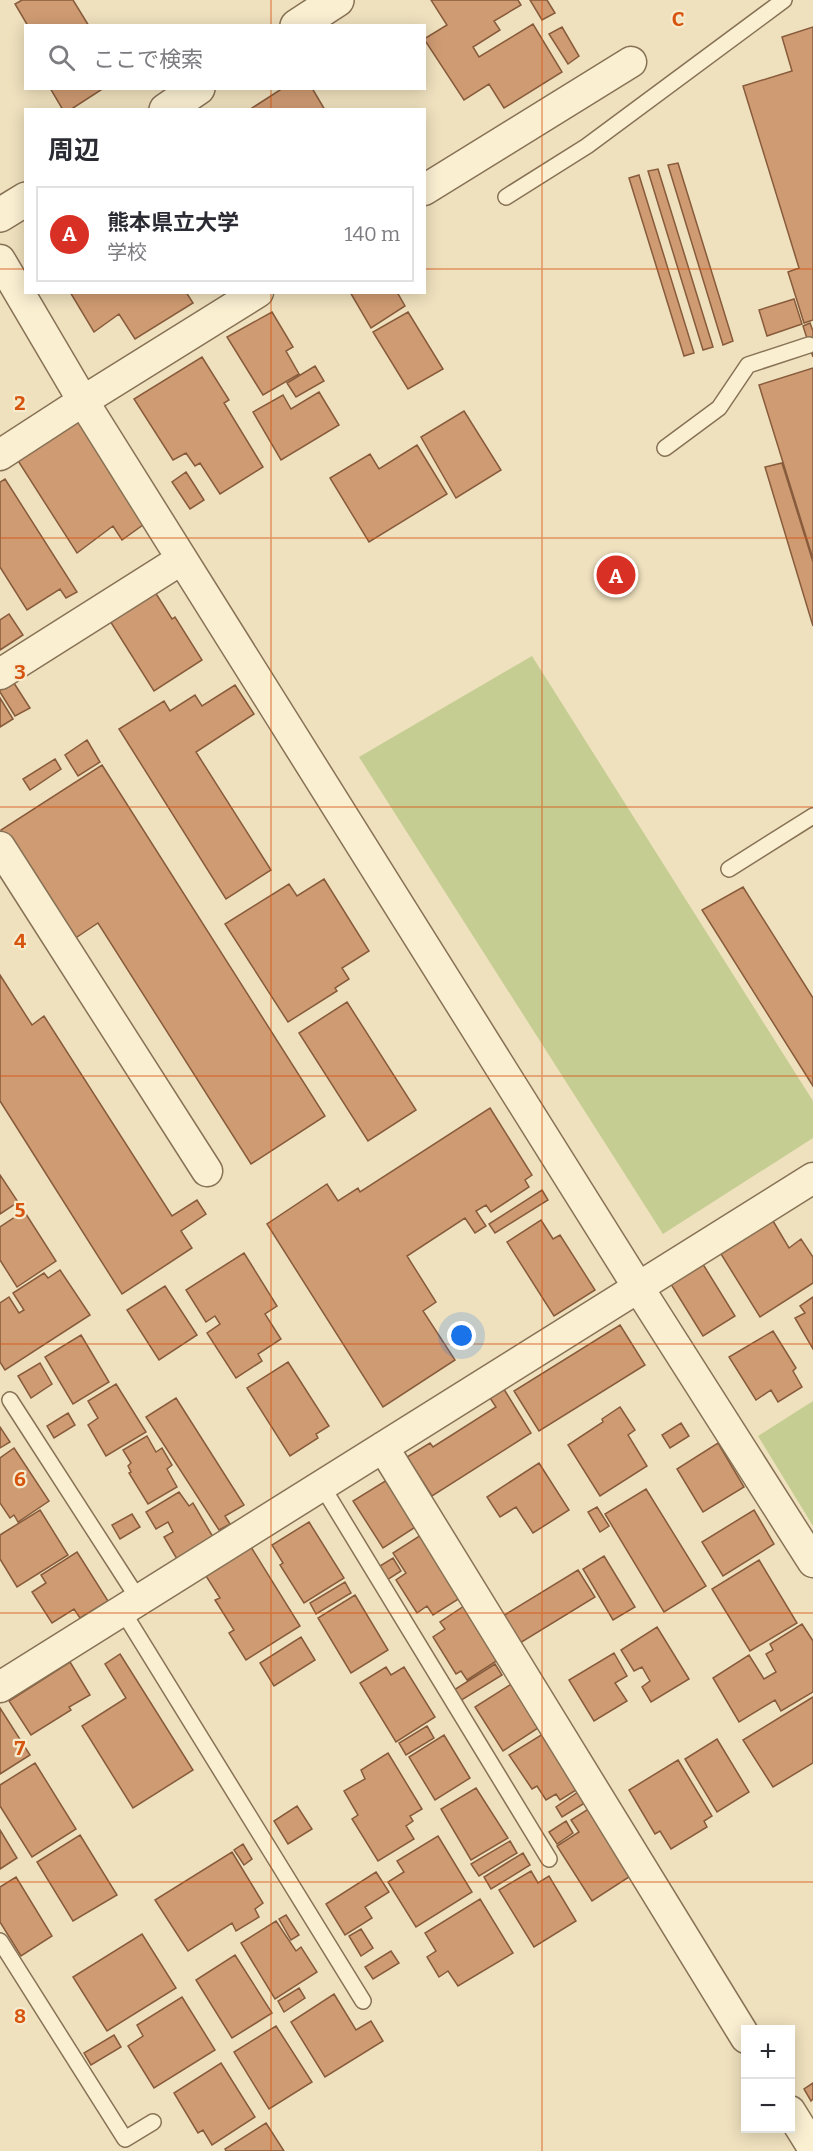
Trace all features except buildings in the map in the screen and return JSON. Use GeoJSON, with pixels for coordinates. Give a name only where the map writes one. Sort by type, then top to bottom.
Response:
{"type":"FeatureCollection","features":[{"type":"Feature","properties":{"kind":"street"},"geometry":{"type":"LineString","coordinates":[[300,24],[337,0]]}},
{"type":"Feature","properties":{"kind":"street"},"geometry":{"type":"LineString","coordinates":[[426,189],[631,62]]}},
{"type":"Feature","properties":{"kind":"street"},"geometry":{"type":"LineString","coordinates":[[169,108],[195,90]]}},
{"type":"Feature","properties":{"kind":"street"},"geometry":{"type":"LineString","coordinates":[[0,215],[24,200]]}},
{"type":"Feature","properties":{"kind":"street"},"geometry":{"type":"LineString","coordinates":[[0,260],[83,401],[813,1562]]}},
{"type":"Feature","properties":{"kind":"street"},"geometry":{"type":"LineString","coordinates":[[0,455],[255,294]]}},
{"type":"Feature","properties":{"kind":"street"},"geometry":{"type":"LineString","coordinates":[[0,674],[182,559]]}},
{"type":"Feature","properties":{"kind":"street"},"geometry":{"type":"LineString","coordinates":[[0,848],[207,1171]]}},
{"type":"Feature","properties":{"kind":"street"},"geometry":{"type":"LineString","coordinates":[[0,1687],[813,1178]]}},
{"type":"Feature","properties":{"kind":"street"},"geometry":{"type":"LineString","coordinates":[[383,1446],[741,2030]]}},
{"type":"Feature","properties":{"kind":"street"},"geometry":{"type":"LineString","coordinates":[[795,2119],[813,2148]]}},
{"type":"Feature","properties":{"kind":"lane"},"geometry":{"type":"LineString","coordinates":[[506,197],[587,146],[784,0]]}},
{"type":"Feature","properties":{"kind":"lane"},"geometry":{"type":"LineString","coordinates":[[665,448],[719,408],[748,365],[809,345]]}},
{"type":"Feature","properties":{"kind":"lane"},"geometry":{"type":"LineString","coordinates":[[729,869],[813,816]]}},
{"type":"Feature","properties":{"kind":"lane"},"geometry":{"type":"LineString","coordinates":[[10,1400],[363,2001]]}},
{"type":"Feature","properties":{"kind":"lane"},"geometry":{"type":"LineString","coordinates":[[322,1486],[549,1859]]}},
{"type":"Feature","properties":{"kind":"lane"},"geometry":{"type":"LineString","coordinates":[[0,1941],[125,2139],[153,2122]]}},
{"type":"Feature","properties":{"kind":"green space"},"geometry":{"type":"Polygon","coordinates":[[[532,656],[813,1101],[813,1138],[663,1234],[359,757],[532,656]]]}},
{"type":"Feature","properties":{"kind":"green space"},"geometry":{"type":"Polygon","coordinates":[[[813,1401],[813,1526],[758,1436],[813,1401]]]}},
{"type":"Feature","properties":{"kind":"place","name":"熊本県立大学"},"geometry":{"type":"Point","coordinates":[616,575]}}]}
